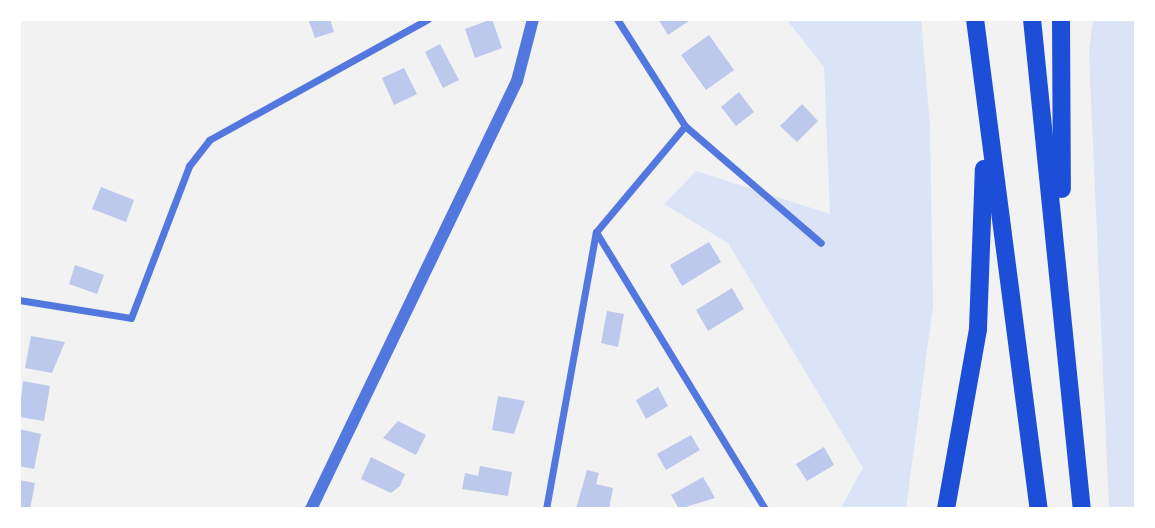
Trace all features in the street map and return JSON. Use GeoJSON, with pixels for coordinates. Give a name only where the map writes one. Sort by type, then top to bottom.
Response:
{"type":"FeatureCollection","features":[{"type":"Feature","properties":{"kind":"highway"},"geometry":{"type":"LineString","coordinates":[[975,19],[985,113],[1039,509]]}},
{"type":"Feature","properties":{"kind":"highway"},"geometry":{"type":"LineString","coordinates":[[1032,19],[1063,294],[1082,509]]}},
{"type":"Feature","properties":{"kind":"highway"},"geometry":{"type":"LineString","coordinates":[[1062,19],[1063,294]]}},
{"type":"Feature","properties":{"kind":"highway"},"geometry":{"type":"LineString","coordinates":[[946,509],[978,329],[985,113]]}},
{"type":"Feature","properties":{"kind":"street"},"geometry":{"type":"LineString","coordinates":[[19,300],[131,318],[189,166],[209,140],[428,19]]}},
{"type":"Feature","properties":{"kind":"street"},"geometry":{"type":"LineString","coordinates":[[311,509],[517,81],[533,19]]}},
{"type":"Feature","properties":{"kind":"street"},"geometry":{"type":"LineString","coordinates":[[617,19],[685,126],[821,243]]}},
{"type":"Feature","properties":{"kind":"street"},"geometry":{"type":"LineString","coordinates":[[546,509],[596,232],[685,126]]}},
{"type":"Feature","properties":{"kind":"street"},"geometry":{"type":"LineString","coordinates":[[596,232],[765,509]]}},
{"type":"Feature","properties":{"kind":"shaded area"},"geometry":{"type":"Polygon","coordinates":[[[786,19],[921,19],[930,125],[933,306],[906,509],[840,509],[863,468],[728,243],[664,204],[696,171],[830,214],[824,67],[786,19]]]}},
{"type":"Feature","properties":{"kind":"shaded area"},"geometry":{"type":"Polygon","coordinates":[[[1093,19],[1136,19],[1136,509],[1109,509],[1089,53],[1093,19]]]}},
{"type":"Feature","properties":{"kind":"building"},"geometry":{"type":"Polygon","coordinates":[[[308,19],[330,19],[334,32],[315,38],[308,19]]]}},
{"type":"Feature","properties":{"kind":"building"},"geometry":{"type":"Polygon","coordinates":[[[492,19],[502,48],[475,58],[465,29],[492,19]]]}},
{"type":"Feature","properties":{"kind":"building"},"geometry":{"type":"Polygon","coordinates":[[[658,19],[692,19],[668,35],[658,19]]]}},
{"type":"Feature","properties":{"kind":"building"},"geometry":{"type":"Polygon","coordinates":[[[709,35],[734,70],[706,90],[681,55],[709,35]]]}},
{"type":"Feature","properties":{"kind":"building"},"geometry":{"type":"Polygon","coordinates":[[[440,44],[459,80],[443,88],[425,52],[440,44]]]}},
{"type":"Feature","properties":{"kind":"building"},"geometry":{"type":"Polygon","coordinates":[[[404,68],[417,94],[394,105],[382,78],[404,68]]]}},
{"type":"Feature","properties":{"kind":"building"},"geometry":{"type":"Polygon","coordinates":[[[739,92],[754,112],[736,126],[721,107],[739,92]]]}},
{"type":"Feature","properties":{"kind":"building"},"geometry":{"type":"Polygon","coordinates":[[[802,104],[818,121],[797,142],[780,126],[802,104]]]}},
{"type":"Feature","properties":{"kind":"building"},"geometry":{"type":"Polygon","coordinates":[[[101,187],[134,200],[126,222],[92,209],[101,187]]]}},
{"type":"Feature","properties":{"kind":"building"},"geometry":{"type":"Polygon","coordinates":[[[709,242],[721,262],[682,286],[670,265],[709,242]]]}},
{"type":"Feature","properties":{"kind":"building"},"geometry":{"type":"Polygon","coordinates":[[[75,265],[104,275],[97,294],[69,284],[75,265]]]}},
{"type":"Feature","properties":{"kind":"building"},"geometry":{"type":"Polygon","coordinates":[[[732,288],[744,309],[708,331],[696,310],[732,288]]]}},
{"type":"Feature","properties":{"kind":"building"},"geometry":{"type":"Polygon","coordinates":[[[607,311],[624,314],[618,347],[601,343],[607,311]]]}},
{"type":"Feature","properties":{"kind":"building"},"geometry":{"type":"Polygon","coordinates":[[[31,336],[65,342],[52,373],[25,368],[31,336]]]}},
{"type":"Feature","properties":{"kind":"building"},"geometry":{"type":"Polygon","coordinates":[[[23,381],[50,386],[44,421],[19,417],[23,381]]]}},
{"type":"Feature","properties":{"kind":"building"},"geometry":{"type":"Polygon","coordinates":[[[658,387],[668,406],[646,419],[636,400],[658,387]]]}},
{"type":"Feature","properties":{"kind":"building"},"geometry":{"type":"Polygon","coordinates":[[[498,396],[525,401],[514,434],[492,430],[498,396]]]}},
{"type":"Feature","properties":{"kind":"building"},"geometry":{"type":"Polygon","coordinates":[[[398,421],[426,435],[416,455],[383,438],[398,421]]]}},
{"type":"Feature","properties":{"kind":"building"},"geometry":{"type":"Polygon","coordinates":[[[19,429],[41,434],[34,469],[19,466],[19,429]]]}},
{"type":"Feature","properties":{"kind":"building"},"geometry":{"type":"Polygon","coordinates":[[[691,435],[700,450],[666,470],[657,454],[691,435]]]}},
{"type":"Feature","properties":{"kind":"building"},"geometry":{"type":"Polygon","coordinates":[[[824,447],[834,465],[807,481],[796,464],[824,447]]]}},
{"type":"Feature","properties":{"kind":"building"},"geometry":{"type":"Polygon","coordinates":[[[371,457],[405,474],[400,486],[391,493],[361,479],[371,457]]]}},
{"type":"Feature","properties":{"kind":"building"},"geometry":{"type":"Polygon","coordinates":[[[480,466],[512,472],[508,496],[462,489],[465,473],[478,476],[480,466]]]}},
{"type":"Feature","properties":{"kind":"building"},"geometry":{"type":"Polygon","coordinates":[[[587,470],[599,473],[596,484],[613,488],[609,509],[576,509],[587,470]]]}},
{"type":"Feature","properties":{"kind":"building"},"geometry":{"type":"Polygon","coordinates":[[[703,477],[715,498],[679,509],[671,495],[703,477]]]}},
{"type":"Feature","properties":{"kind":"building"},"geometry":{"type":"Polygon","coordinates":[[[19,480],[35,483],[30,509],[19,509],[19,480]]]}}]}
